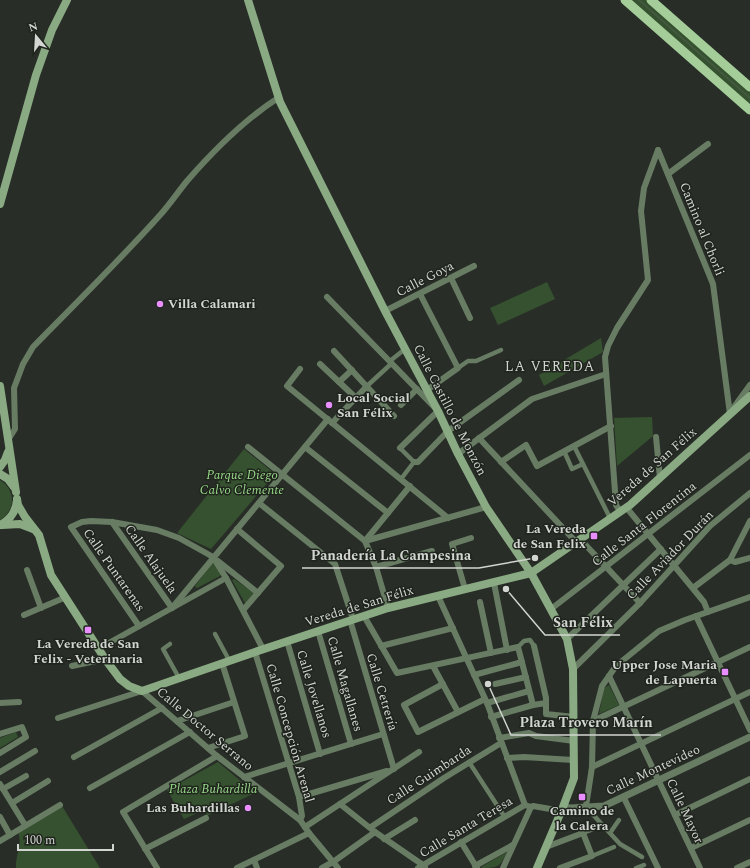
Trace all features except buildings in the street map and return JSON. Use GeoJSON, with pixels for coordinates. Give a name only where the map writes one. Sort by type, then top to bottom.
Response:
{"type":"FeatureCollection","features":[{"type":"Feature","properties":{"kind":"main road"},"geometry":{"type":"LineString","coordinates":[[0,204],[36,75],[52,30],[67,0]]}},
{"type":"Feature","properties":{"kind":"main road","name":"Calle Castillo de Monzón"},"geometry":{"type":"LineString","coordinates":[[248,0],[278,98],[486,507],[531,573],[567,639],[573,669],[573,780],[563,809],[537,868]]}},
{"type":"Feature","properties":{"kind":"main road"},"geometry":{"type":"LineString","coordinates":[[625,0],[750,110]]}},
{"type":"Feature","properties":{"kind":"main road"},"geometry":{"type":"LineString","coordinates":[[651,0],[750,87]]}},
{"type":"Feature","properties":{"kind":"main road"},"geometry":{"type":"LineString","coordinates":[[0,386],[18,505],[25,517],[40,536],[51,574],[98,649],[120,679],[129,686],[142,691]]}},
{"type":"Feature","properties":{"kind":"main road","name":"Vereda de San Félix"},"geometry":{"type":"LineString","coordinates":[[142,691],[388,608],[531,573],[623,509],[702,441],[750,396]]}},
{"type":"Feature","properties":{"kind":"main road"},"geometry":{"type":"LineString","coordinates":[[0,467],[7,456],[8,445]]}},
{"type":"Feature","properties":{"kind":"main road"},"geometry":{"type":"LineString","coordinates":[[0,474],[10,482],[16,496],[16,506],[11,517],[0,525]]}},
{"type":"Feature","properties":{"kind":"main road"},"geometry":{"type":"LineString","coordinates":[[0,525],[20,524],[36,531]]}},
{"type":"Feature","properties":{"kind":"street"},"geometry":{"type":"LineString","coordinates":[[8,445],[15,429],[14,388],[23,364],[33,347],[162,213],[211,154],[239,128],[278,98]]}},
{"type":"Feature","properties":{"kind":"street"},"geometry":{"type":"LineString","coordinates":[[668,174],[708,144]]}},
{"type":"Feature","properties":{"kind":"street","name":"Camino al Chorli"},"geometry":{"type":"LineString","coordinates":[[606,374],[605,357],[608,346],[617,328],[648,280],[641,211],[644,188],[658,150],[713,284],[730,414]]}},
{"type":"Feature","properties":{"kind":"street","name":"Calle Goya"},"geometry":{"type":"LineString","coordinates":[[385,311],[474,266]]}},
{"type":"Feature","properties":{"kind":"street"},"geometry":{"type":"LineString","coordinates":[[451,278],[470,318]]}},
{"type":"Feature","properties":{"kind":"street"},"geometry":{"type":"LineString","coordinates":[[420,294],[458,368]]}},
{"type":"Feature","properties":{"kind":"street"},"geometry":{"type":"LineString","coordinates":[[327,297],[438,411],[400,448],[414,462]]}},
{"type":"Feature","properties":{"kind":"street"},"geometry":{"type":"LineString","coordinates":[[172,608],[305,447],[405,349]]}},
{"type":"Feature","properties":{"kind":"street"},"geometry":{"type":"LineString","coordinates":[[427,390],[468,361],[476,361],[501,350]]}},
{"type":"Feature","properties":{"kind":"street"},"geometry":{"type":"LineString","coordinates":[[334,351],[394,416]]}},
{"type":"Feature","properties":{"kind":"street"},"geometry":{"type":"LineString","coordinates":[[320,364],[356,398]]}},
{"type":"Feature","properties":{"kind":"street"},"geometry":{"type":"LineString","coordinates":[[300,369],[287,386],[448,518]]}},
{"type":"Feature","properties":{"kind":"street"},"geometry":{"type":"LineString","coordinates":[[339,382],[352,370]]}},
{"type":"Feature","properties":{"kind":"street"},"geometry":{"type":"LineString","coordinates":[[458,454],[532,399],[606,374],[616,505],[623,509],[661,549],[704,602],[708,612]]}},
{"type":"Feature","properties":{"kind":"street"},"geometry":{"type":"LineString","coordinates":[[401,479],[414,462],[418,462],[448,431],[519,380]]}},
{"type":"Feature","properties":{"kind":"street","name":"Vereda de San Félix"},"geometry":{"type":"LineString","coordinates":[[730,414],[750,385]]}},
{"type":"Feature","properties":{"kind":"street"},"geometry":{"type":"LineString","coordinates":[[400,405],[417,389]]}},
{"type":"Feature","properties":{"kind":"street"},"geometry":{"type":"LineString","coordinates":[[501,462],[526,445],[537,466],[611,426]]}},
{"type":"Feature","properties":{"kind":"street"},"geometry":{"type":"LineString","coordinates":[[656,437],[660,478]]}},
{"type":"Feature","properties":{"kind":"street"},"geometry":{"type":"LineString","coordinates":[[479,438],[640,603]]}},
{"type":"Feature","properties":{"kind":"street"},"geometry":{"type":"LineString","coordinates":[[574,446],[610,518]]}},
{"type":"Feature","properties":{"kind":"street"},"geometry":{"type":"LineString","coordinates":[[248,447],[365,541],[376,567],[388,608]]}},
{"type":"Feature","properties":{"kind":"street"},"geometry":{"type":"LineString","coordinates":[[305,447],[388,512]]}},
{"type":"Feature","properties":{"kind":"street"},"geometry":{"type":"LineString","coordinates":[[564,451],[572,469],[583,464]]}},
{"type":"Feature","properties":{"kind":"street"},"geometry":{"type":"LineString","coordinates":[[749,456],[750,464]]}},
{"type":"Feature","properties":{"kind":"street","name":"Calle Santa Florentina"},"geometry":{"type":"LineString","coordinates":[[551,609],[749,456]]}},
{"type":"Feature","properties":{"kind":"street"},"geometry":{"type":"LineString","coordinates":[[365,541],[410,486]]}},
{"type":"Feature","properties":{"kind":"street","name":"Calle Aviador Durán"},"geometry":{"type":"LineString","coordinates":[[573,669],[640,603],[710,526],[750,494]]}},
{"type":"Feature","properties":{"kind":"street","name":"Calle Cetrería"},"geometry":{"type":"LineString","coordinates":[[259,503],[335,564],[394,770]]}},
{"type":"Feature","properties":{"kind":"street"},"geometry":{"type":"LineString","coordinates":[[365,541],[486,507]]}},
{"type":"Feature","properties":{"kind":"street"},"geometry":{"type":"LineString","coordinates":[[693,588],[730,560],[750,521]]}},
{"type":"Feature","properties":{"kind":"street","name":"Calle Puntarenas"},"geometry":{"type":"LineString","coordinates":[[112,522],[82,522],[70,527],[139,626]]}},
{"type":"Feature","properties":{"kind":"street"},"geometry":{"type":"LineString","coordinates":[[112,522],[157,530],[178,538],[214,557],[258,593]]}},
{"type":"Feature","properties":{"kind":"street","name":"Calle Alajuela"},"geometry":{"type":"LineString","coordinates":[[112,522],[172,608]]}},
{"type":"Feature","properties":{"kind":"street"},"geometry":{"type":"LineString","coordinates":[[237,529],[281,566],[244,610]]}},
{"type":"Feature","properties":{"kind":"street"},"geometry":{"type":"LineString","coordinates":[[465,589],[452,544],[471,538]]}},
{"type":"Feature","properties":{"kind":"street"},"geometry":{"type":"LineString","coordinates":[[567,639],[661,549]]}},
{"type":"Feature","properties":{"kind":"street"},"geometry":{"type":"LineString","coordinates":[[376,567],[432,551]]}},
{"type":"Feature","properties":{"kind":"street"},"geometry":{"type":"LineString","coordinates":[[214,557],[244,610],[263,649]]}},
{"type":"Feature","properties":{"kind":"street"},"geometry":{"type":"LineString","coordinates":[[730,560],[735,562],[750,558]]}},
{"type":"Feature","properties":{"kind":"street"},"geometry":{"type":"LineString","coordinates":[[27,570],[41,608]]}},
{"type":"Feature","properties":{"kind":"street"},"geometry":{"type":"LineString","coordinates":[[98,649],[226,578]]}},
{"type":"Feature","properties":{"kind":"street"},"geometry":{"type":"LineString","coordinates":[[494,583],[508,650]]}},
{"type":"Feature","properties":{"kind":"street"},"geometry":{"type":"LineString","coordinates":[[438,596],[486,701],[507,758],[528,806],[503,867]]}},
{"type":"Feature","properties":{"kind":"street"},"geometry":{"type":"LineString","coordinates":[[24,615],[66,597]]}},
{"type":"Feature","properties":{"kind":"street"},"geometry":{"type":"LineString","coordinates":[[642,857],[620,844],[586,806],[592,767],[592,721],[602,686],[616,666],[659,631],[685,620],[750,597]]}},
{"type":"Feature","properties":{"kind":"street"},"geometry":{"type":"LineString","coordinates":[[480,602],[491,653]]}},
{"type":"Feature","properties":{"kind":"street"},"geometry":{"type":"LineString","coordinates":[[364,616],[398,673],[508,650],[518,647],[524,641],[530,640],[534,646],[546,698],[546,714],[574,717]]}},
{"type":"Feature","properties":{"kind":"street"},"geometry":{"type":"LineString","coordinates":[[696,616],[750,730]]}},
{"type":"Feature","properties":{"kind":"street"},"geometry":{"type":"LineString","coordinates":[[381,646],[453,628]]}},
{"type":"Feature","properties":{"kind":"street","name":"Calle Magallanes"},"geometry":{"type":"LineString","coordinates":[[318,631],[351,744]]}},
{"type":"Feature","properties":{"kind":"street"},"geometry":{"type":"LineString","coordinates":[[208,748],[245,736],[234,702],[225,662],[215,634]]}},
{"type":"Feature","properties":{"kind":"street","name":"Calle Jovellanos"},"geometry":{"type":"LineString","coordinates":[[287,641],[320,754]]}},
{"type":"Feature","properties":{"kind":"street"},"geometry":{"type":"LineString","coordinates":[[170,644],[163,649],[179,678]]}},
{"type":"Feature","properties":{"kind":"street"},"geometry":{"type":"LineString","coordinates":[[518,647],[533,705]]}},
{"type":"Feature","properties":{"kind":"street"},"geometry":{"type":"LineString","coordinates":[[592,721],[750,647]]}},
{"type":"Feature","properties":{"kind":"street","name":"Calle Concepción Arenal"},"geometry":{"type":"LineString","coordinates":[[255,652],[299,797],[302,816],[300,820]]}},
{"type":"Feature","properties":{"kind":"street"},"geometry":{"type":"LineString","coordinates":[[72,666],[105,659]]}},
{"type":"Feature","properties":{"kind":"street"},"geometry":{"type":"LineString","coordinates":[[474,674],[522,662]]}},
{"type":"Feature","properties":{"kind":"street"},"geometry":{"type":"LineString","coordinates":[[433,666],[458,712]]}},
{"type":"Feature","properties":{"kind":"street","name":"Calle Mayor"},"geometry":{"type":"LineString","coordinates":[[608,676],[642,744],[700,868]]}},
{"type":"Feature","properties":{"kind":"street"},"geometry":{"type":"LineString","coordinates":[[495,684],[526,677]]}},
{"type":"Feature","properties":{"kind":"street"},"geometry":{"type":"LineString","coordinates":[[443,684],[404,704],[418,732],[458,712],[486,701],[530,691]]}},
{"type":"Feature","properties":{"kind":"street"},"geometry":{"type":"LineString","coordinates":[[58,718],[142,691]]}},
{"type":"Feature","properties":{"kind":"street","name":"Calle Doctor Serrano"},"geometry":{"type":"LineString","coordinates":[[142,691],[217,756],[300,820],[338,868]]}},
{"type":"Feature","properties":{"kind":"street"},"geometry":{"type":"LineString","coordinates":[[592,767],[750,692]]}},
{"type":"Feature","properties":{"kind":"street"},"geometry":{"type":"LineString","coordinates":[[0,703],[19,702]]}},
{"type":"Feature","properties":{"kind":"street"},"geometry":{"type":"LineString","coordinates":[[177,721],[234,702]]}},
{"type":"Feature","properties":{"kind":"street"},"geometry":{"type":"LineString","coordinates":[[492,717],[533,705],[546,703]]}},
{"type":"Feature","properties":{"kind":"street"},"geometry":{"type":"LineString","coordinates":[[74,757],[162,708]]}},
{"type":"Feature","properties":{"kind":"street"},"geometry":{"type":"LineString","coordinates":[[0,734],[22,727],[26,737],[0,753]]}},
{"type":"Feature","properties":{"kind":"street"},"geometry":{"type":"LineString","coordinates":[[90,788],[190,732]]}},
{"type":"Feature","properties":{"kind":"street","name":"Calle Guimbarda"},"geometry":{"type":"LineString","coordinates":[[322,868],[333,862],[373,830],[500,740],[529,733],[536,736],[574,741]]}},
{"type":"Feature","properties":{"kind":"street"},"geometry":{"type":"LineString","coordinates":[[244,777],[383,734]]}},
{"type":"Feature","properties":{"kind":"street","name":"Calle Montevideo"},"geometry":{"type":"LineString","coordinates":[[563,809],[586,806],[602,807],[624,798],[750,737]]}},
{"type":"Feature","properties":{"kind":"street"},"geometry":{"type":"LineString","coordinates":[[0,772],[35,751]]}},
{"type":"Feature","properties":{"kind":"street"},"geometry":{"type":"LineString","coordinates":[[305,827],[394,770],[419,752]]}},
{"type":"Feature","properties":{"kind":"street"},"geometry":{"type":"LineString","coordinates":[[157,868],[123,812],[217,756]]}},
{"type":"Feature","properties":{"kind":"street"},"geometry":{"type":"LineString","coordinates":[[507,758],[524,757],[573,760]]}},
{"type":"Feature","properties":{"kind":"street"},"geometry":{"type":"LineString","coordinates":[[469,762],[504,816]]}},
{"type":"Feature","properties":{"kind":"street"},"geometry":{"type":"LineString","coordinates":[[299,797],[394,770]]}},
{"type":"Feature","properties":{"kind":"street"},"geometry":{"type":"LineString","coordinates":[[25,826],[1,787],[26,776]]}},
{"type":"Feature","properties":{"kind":"street"},"geometry":{"type":"LineString","coordinates":[[675,815],[750,779]]}},
{"type":"Feature","properties":{"kind":"street"},"geometry":{"type":"LineString","coordinates":[[12,803],[48,781]]}},
{"type":"Feature","properties":{"kind":"street"},"geometry":{"type":"LineString","coordinates":[[624,798],[658,868]]}},
{"type":"Feature","properties":{"kind":"street"},"geometry":{"type":"LineString","coordinates":[[340,804],[422,867]]}},
{"type":"Feature","properties":{"kind":"street"},"geometry":{"type":"LineString","coordinates":[[0,841],[60,805]]}},
{"type":"Feature","properties":{"kind":"street","name":"Calle Santa Teresa"},"geometry":{"type":"LineString","coordinates":[[422,867],[504,816],[528,806],[563,809]]}},
{"type":"Feature","properties":{"kind":"street"},"geometry":{"type":"LineString","coordinates":[[0,817],[10,835]]}},
{"type":"Feature","properties":{"kind":"street"},"geometry":{"type":"LineString","coordinates":[[145,849],[206,818]]}},
{"type":"Feature","properties":{"kind":"street"},"geometry":{"type":"LineString","coordinates":[[384,839],[415,820]]}},
{"type":"Feature","properties":{"kind":"street"},"geometry":{"type":"LineString","coordinates":[[610,833],[619,820]]}},
{"type":"Feature","properties":{"kind":"street"},"geometry":{"type":"LineString","coordinates":[[691,848],[750,820]]}},
{"type":"Feature","properties":{"kind":"street"},"geometry":{"type":"LineString","coordinates":[[546,847],[599,827]]}},
{"type":"Feature","properties":{"kind":"street"},"geometry":{"type":"LineString","coordinates":[[237,868],[309,833]]}},
{"type":"Feature","properties":{"kind":"street"},"geometry":{"type":"LineString","coordinates":[[583,833],[592,856]]}},
{"type":"Feature","properties":{"kind":"street"},"geometry":{"type":"LineString","coordinates":[[461,842],[476,867],[513,845]]}},
{"type":"Feature","properties":{"kind":"street"},"geometry":{"type":"LineString","coordinates":[[560,868],[614,848]]}},
{"type":"Feature","properties":{"kind":"street"},"geometry":{"type":"LineString","coordinates":[[254,860],[258,868]]}},
{"type":"Feature","properties":{"kind":"street"},"geometry":{"type":"LineString","coordinates":[[737,868],[750,862]]}},
{"type":"Feature","properties":{"kind":"street"},"geometry":{"type":"LineString","coordinates":[[636,868],[644,865]]}},
{"type":"Feature","properties":{"kind":"green space"},"geometry":{"type":"Polygon","coordinates":[[[625,0],[651,0],[750,87],[750,110],[625,0]]]}},
{"type":"Feature","properties":{"kind":"green space"},"geometry":{"type":"Polygon","coordinates":[[[547,282],[555,299],[498,325],[490,308],[547,282]]]}},
{"type":"Feature","properties":{"kind":"green space"},"geometry":{"type":"Polygon","coordinates":[[[601,338],[603,352],[544,386],[539,375],[601,338]]]}},
{"type":"Feature","properties":{"kind":"green space"},"geometry":{"type":"Polygon","coordinates":[[[652,417],[653,436],[617,466],[614,418],[652,417]]]}},
{"type":"Feature","properties":{"kind":"green space","name":"Parque Diego Calvo Clemente"},"geometry":{"type":"Polygon","coordinates":[[[244,449],[275,474],[211,549],[177,533],[244,449]]]}},
{"type":"Feature","properties":{"kind":"green space"},"geometry":{"type":"Polygon","coordinates":[[[0,480],[9,489],[12,500],[9,511],[0,520],[0,480]]]}},
{"type":"Feature","properties":{"kind":"green space"},"geometry":{"type":"Polygon","coordinates":[[[212,563],[216,564],[221,574],[220,576],[197,588],[195,586],[212,563]]]}},
{"type":"Feature","properties":{"kind":"green space"},"geometry":{"type":"Polygon","coordinates":[[[234,579],[254,593],[245,603],[232,580],[234,579]]]}},
{"type":"Feature","properties":{"kind":"green space"},"geometry":{"type":"Polygon","coordinates":[[[609,685],[619,705],[599,714],[604,688],[609,685]]]}},
{"type":"Feature","properties":{"kind":"green space"},"geometry":{"type":"Polygon","coordinates":[[[16,732],[18,737],[0,748],[0,738],[16,732]]]}},
{"type":"Feature","properties":{"kind":"green space","name":"Plaza Buhardilla"},"geometry":{"type":"Polygon","coordinates":[[[218,762],[255,793],[207,816],[204,810],[184,819],[167,790],[218,762]]]}},
{"type":"Feature","properties":{"kind":"green space"},"geometry":{"type":"Polygon","coordinates":[[[62,806],[100,868],[16,868],[20,841],[18,832],[62,806]]]}},
{"type":"Feature","properties":{"kind":"green space"},"geometry":{"type":"Polygon","coordinates":[[[507,852],[498,866],[492,868],[481,867],[507,852]]]}},
{"type":"Feature","properties":{"kind":"waterway"},"geometry":{"type":"LineString","coordinates":[[639,0],[750,98]]}},
{"type":"Feature","properties":{"kind":"place","name":"Villa Calamari"},"geometry":{"type":"Point","coordinates":[160,304]}},
{"type":"Feature","properties":{"kind":"place","name":"Local Social San Félix"},"geometry":{"type":"Point","coordinates":[329,405]}},
{"type":"Feature","properties":{"kind":"place","name":"La Vereda de San Felix"},"geometry":{"type":"Point","coordinates":[594,536]}},
{"type":"Feature","properties":{"kind":"place","name":"Panadería La Campesina"},"geometry":{"type":"Point","coordinates":[535,558]}},
{"type":"Feature","properties":{"kind":"place","name":"San Félix"},"geometry":{"type":"Point","coordinates":[506,589]}},
{"type":"Feature","properties":{"kind":"place","name":"La Vereda de San Felix - Veterinaria"},"geometry":{"type":"Point","coordinates":[88,630]}},
{"type":"Feature","properties":{"kind":"place","name":"Upper Jose Maria de Lapuerta"},"geometry":{"type":"Point","coordinates":[725,672]}},
{"type":"Feature","properties":{"kind":"place","name":"Plaza Trovero Marín"},"geometry":{"type":"Point","coordinates":[488,684]}},
{"type":"Feature","properties":{"kind":"place","name":"Camino de la Calera"},"geometry":{"type":"Point","coordinates":[582,797]}},
{"type":"Feature","properties":{"kind":"place","name":"Las Buhardillas"},"geometry":{"type":"Point","coordinates":[248,808]}},
{"type":"Feature","properties":{"kind":"district","name":"LA VEREDA"},"geometry":{"type":"Point","coordinates":[550,366]}}]}
